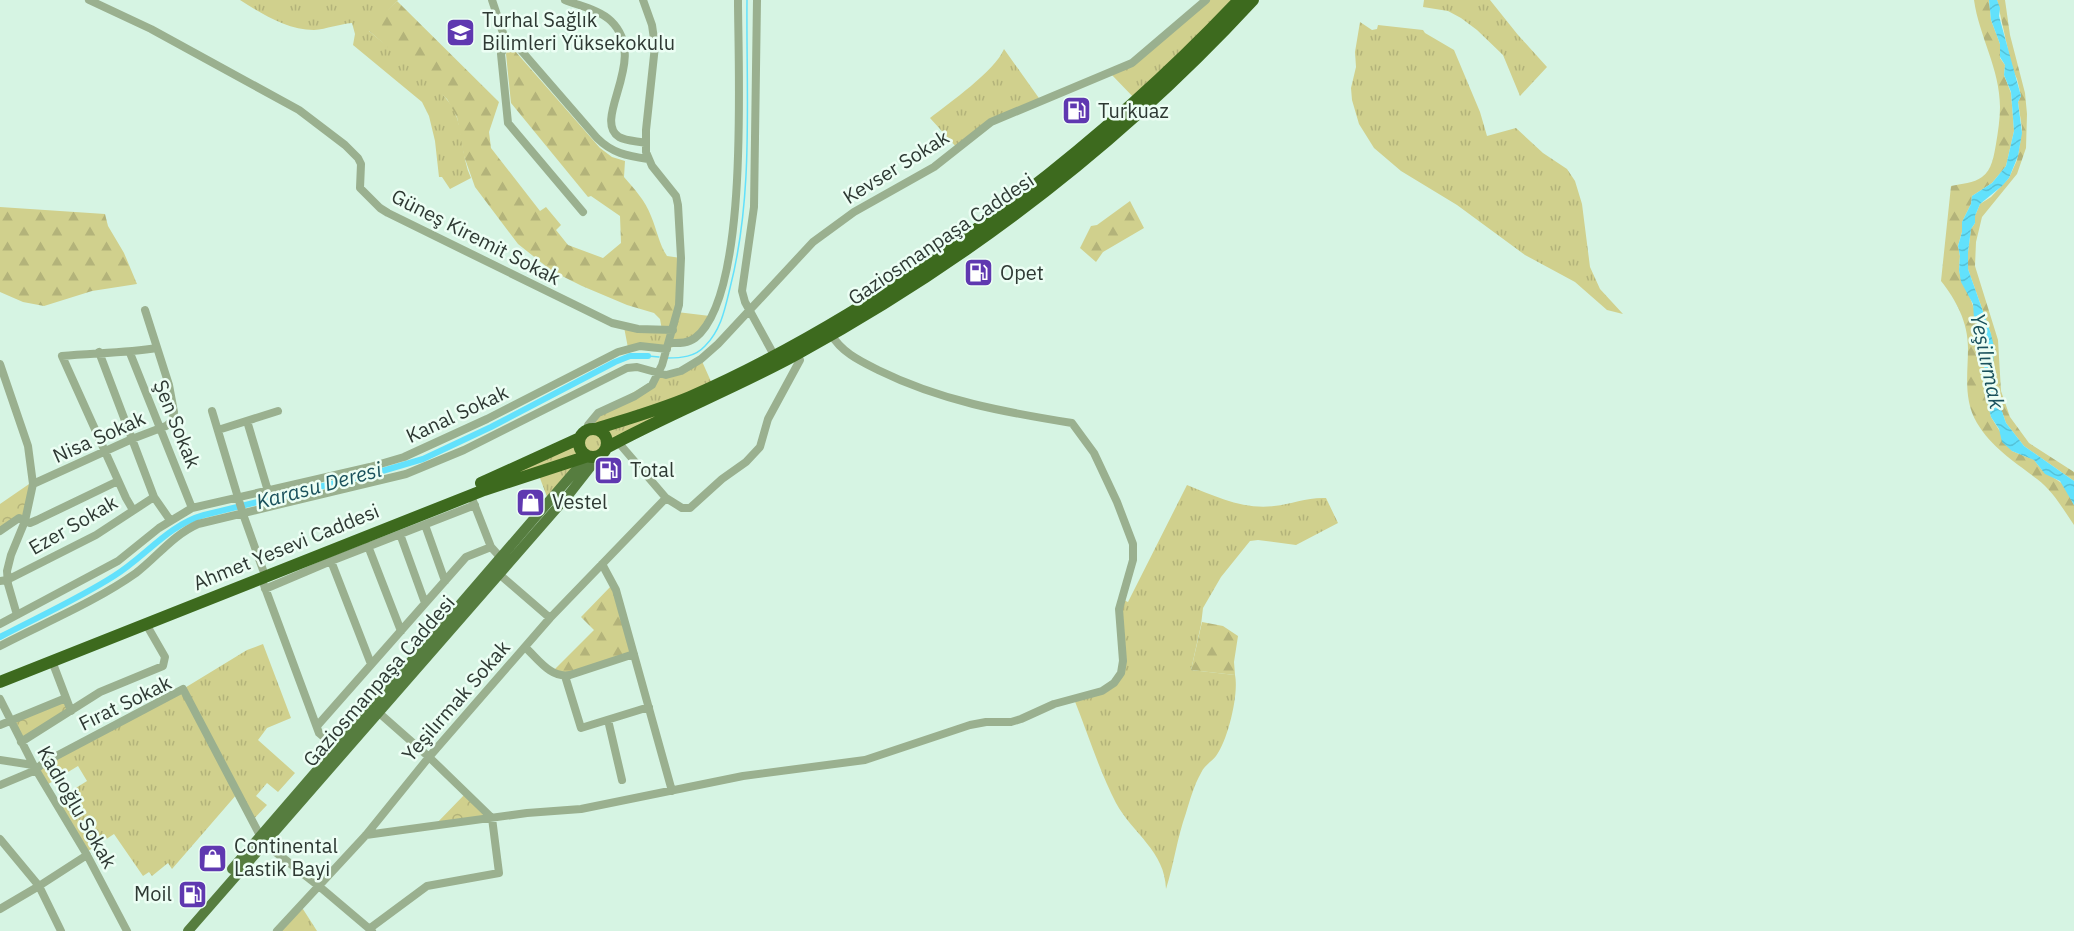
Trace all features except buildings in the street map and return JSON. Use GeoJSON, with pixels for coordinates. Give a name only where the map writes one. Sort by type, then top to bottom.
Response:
{"type":"FeatureCollection","features":[{"type":"Feature","properties":{"kind":"highway","name":"Gaziosmanpaşa Caddesi"},"geometry":{"type":"LineString","coordinates":[[588,432],[690,396],[774,355],[904,280],[1048,176],[1153,86],[1239,0]]}},
{"type":"Feature","properties":{"kind":"highway","name":"Gaziosmanpaşa Caddesi"},"geometry":{"type":"LineString","coordinates":[[598,453],[797,354],[909,288],[962,253],[1076,168],[1160,94],[1253,0]]}},
{"type":"Feature","properties":{"kind":"highway"},"geometry":{"type":"LineString","coordinates":[[588,432],[602,432],[606,437],[598,453],[580,448],[588,432]]}},
{"type":"Feature","properties":{"kind":"highway","name":"Ahmet Yesevi Caddesi"},"geometry":{"type":"LineString","coordinates":[[0,675],[263,579],[469,488],[588,432]]}},
{"type":"Feature","properties":{"kind":"highway","name":"Ahmet Yesevi Caddesi"},"geometry":{"type":"LineString","coordinates":[[0,682],[263,579],[598,453]]}},
{"type":"Feature","properties":{"kind":"main road","name":"Gaziosmanpaşa Caddesi"},"geometry":{"type":"LineString","coordinates":[[188,931],[262,840],[501,558],[598,453]]}},
{"type":"Feature","properties":{"kind":"main road","name":"Gaziosmanpaşa Caddesi"},"geometry":{"type":"LineString","coordinates":[[339,751],[378,712],[570,493],[598,453]]}},
{"type":"Feature","properties":{"kind":"main road","name":"Gaziosmanpaşa Caddesi"},"geometry":{"type":"LineString","coordinates":[[178,931],[262,840]]}},
{"type":"Feature","properties":{"kind":"street","name":"Güneş Kiremit Sokak"},"geometry":{"type":"LineString","coordinates":[[89,0],[151,29],[299,110],[345,145],[360,161],[361,190],[388,213],[612,323],[638,329],[673,330]]}},
{"type":"Feature","properties":{"kind":"street"},"geometry":{"type":"LineString","coordinates":[[492,0],[507,45]]}},
{"type":"Feature","properties":{"kind":"street"},"geometry":{"type":"LineString","coordinates":[[565,0],[607,17],[619,31],[624,47],[624,67],[610,116],[610,125],[614,133],[622,139],[645,143]]}},
{"type":"Feature","properties":{"kind":"street"},"geometry":{"type":"LineString","coordinates":[[588,432],[588,425],[598,413],[645,390],[660,370],[679,305],[678,205],[671,188],[648,159],[645,143],[655,46],[652,25],[643,0]]}},
{"type":"Feature","properties":{"kind":"street","name":"Kanal Sokak"},"geometry":{"type":"LineString","coordinates":[[0,624],[118,561],[170,520],[192,508],[404,457],[447,439],[624,350],[640,346],[667,348],[693,340],[705,326],[718,302],[731,248],[738,172],[738,0]]}},
{"type":"Feature","properties":{"kind":"street"},"geometry":{"type":"LineString","coordinates":[[756,0],[754,207],[741,284],[745,302],[774,355]]}},
{"type":"Feature","properties":{"kind":"street","name":"Kevser Sokak"},"geometry":{"type":"LineString","coordinates":[[660,370],[666,375],[681,371],[701,359],[718,344],[813,242],[830,228],[934,167],[991,122],[1132,63],[1206,0]]}},
{"type":"Feature","properties":{"kind":"street"},"geometry":{"type":"LineString","coordinates":[[507,45],[519,48],[597,138],[610,149],[621,154],[648,159]]}},
{"type":"Feature","properties":{"kind":"street"},"geometry":{"type":"LineString","coordinates":[[507,45],[501,54],[508,123],[583,212]]}},
{"type":"Feature","properties":{"kind":"street","name":"Nisa Sokak"},"geometry":{"type":"LineString","coordinates":[[33,484],[172,421],[174,412],[169,385],[145,310]]}},
{"type":"Feature","properties":{"kind":"street"},"geometry":{"type":"LineString","coordinates":[[366,836],[527,813],[581,809],[751,774],[849,763],[882,756],[970,725],[986,722],[1011,722],[1054,704],[1092,695],[1109,687],[1121,674],[1123,662],[1119,609],[1133,560],[1133,544],[1118,502],[1094,453],[1072,423],[970,405],[916,387],[860,361],[837,345],[831,334]]}},
{"type":"Feature","properties":{"kind":"street"},"geometry":{"type":"LineString","coordinates":[[134,510],[118,482],[62,356],[157,348]]}},
{"type":"Feature","properties":{"kind":"street"},"geometry":{"type":"LineString","coordinates":[[99,352],[154,497],[170,520]]}},
{"type":"Feature","properties":{"kind":"street","name":"Şen Sokak"},"geometry":{"type":"LineString","coordinates":[[130,352],[192,508]]}},
{"type":"Feature","properties":{"kind":"street"},"geometry":{"type":"LineString","coordinates":[[618,442],[666,498],[682,508],[690,508],[754,454],[762,442],[768,419],[800,360],[797,354]]}},
{"type":"Feature","properties":{"kind":"street"},"geometry":{"type":"LineString","coordinates":[[0,364],[28,446],[33,484],[25,521],[4,580],[17,615]]}},
{"type":"Feature","properties":{"kind":"street"},"geometry":{"type":"LineString","coordinates":[[0,646],[117,585],[138,571],[173,539],[190,528],[206,522],[406,474],[442,460],[621,370],[637,367],[660,370]]}},
{"type":"Feature","properties":{"kind":"street"},"geometry":{"type":"LineString","coordinates":[[212,411],[263,579],[319,733],[339,751]]}},
{"type":"Feature","properties":{"kind":"street"},"geometry":{"type":"LineString","coordinates":[[218,430],[278,411]]}},
{"type":"Feature","properties":{"kind":"street"},"geometry":{"type":"LineString","coordinates":[[247,421],[268,491]]}},
{"type":"Feature","properties":{"kind":"street"},"geometry":{"type":"LineString","coordinates":[[0,531],[19,518],[30,523],[118,482]]}},
{"type":"Feature","properties":{"kind":"street","name":"Ezer Sokak"},"geometry":{"type":"LineString","coordinates":[[4,580],[96,536],[154,497]]}},
{"type":"Feature","properties":{"kind":"street","name":"Yeşilırmak Sokak"},"geometry":{"type":"LineString","coordinates":[[277,931],[366,836],[429,758],[550,618],[666,498]]}},
{"type":"Feature","properties":{"kind":"street"},"geometry":{"type":"LineString","coordinates":[[263,579],[331,561],[425,525],[473,500],[491,548],[501,558]]}},
{"type":"Feature","properties":{"kind":"street"},"geometry":{"type":"LineString","coordinates":[[425,525],[445,581]]}},
{"type":"Feature","properties":{"kind":"street"},"geometry":{"type":"LineString","coordinates":[[400,534],[425,603]]}},
{"type":"Feature","properties":{"kind":"street"},"geometry":{"type":"LineString","coordinates":[[368,546],[401,631]]}},
{"type":"Feature","properties":{"kind":"street"},"geometry":{"type":"LineString","coordinates":[[317,726],[466,557],[491,548]]}},
{"type":"Feature","properties":{"kind":"street"},"geometry":{"type":"LineString","coordinates":[[331,561],[371,664]]}},
{"type":"Feature","properties":{"kind":"street"},"geometry":{"type":"LineString","coordinates":[[602,564],[616,590],[672,791]]}},
{"type":"Feature","properties":{"kind":"street"},"geometry":{"type":"LineString","coordinates":[[499,574],[550,618]]}},
{"type":"Feature","properties":{"kind":"street"},"geometry":{"type":"LineString","coordinates":[[21,742],[100,692],[163,666],[165,657],[146,624]]}},
{"type":"Feature","properties":{"kind":"street"},"geometry":{"type":"LineString","coordinates":[[525,647],[552,672],[565,676],[634,654]]}},
{"type":"Feature","properties":{"kind":"street"},"geometry":{"type":"LineString","coordinates":[[52,661],[71,711]]}},
{"type":"Feature","properties":{"kind":"street"},"geometry":{"type":"LineString","coordinates":[[565,676],[581,728],[649,707]]}},
{"type":"Feature","properties":{"kind":"street","name":"Fırat Sokak"},"geometry":{"type":"LineString","coordinates":[[0,785],[183,689],[262,840]]}},
{"type":"Feature","properties":{"kind":"street"},"geometry":{"type":"LineString","coordinates":[[0,725],[66,698]]}},
{"type":"Feature","properties":{"kind":"street","name":"Kadıoğlu Sokak"},"geometry":{"type":"LineString","coordinates":[[0,699],[34,767],[87,855],[127,931]]}},
{"type":"Feature","properties":{"kind":"street"},"geometry":{"type":"LineString","coordinates":[[262,840],[370,930],[427,886],[499,873],[492,818],[378,712]]}},
{"type":"Feature","properties":{"kind":"street"},"geometry":{"type":"LineString","coordinates":[[608,720],[622,780]]}},
{"type":"Feature","properties":{"kind":"street"},"geometry":{"type":"LineString","coordinates":[[0,760],[34,767]]}},
{"type":"Feature","properties":{"kind":"street"},"geometry":{"type":"LineString","coordinates":[[0,839],[39,886],[61,931]]}},
{"type":"Feature","properties":{"kind":"street"},"geometry":{"type":"LineString","coordinates":[[0,909],[87,855]]}},
{"type":"Feature","properties":{"kind":"green space"},"geometry":{"type":"Polygon","coordinates":[[[240,0],[398,0],[369,31],[428,80],[448,101],[457,118],[471,178],[450,189],[442,177],[439,177],[435,141],[429,116],[422,102],[353,45],[355,34],[352,23],[314,30],[294,27],[266,16],[240,0]]]}},
{"type":"Feature","properties":{"kind":"green space"},"geometry":{"type":"Polygon","coordinates":[[[1206,0],[1239,0],[1137,101],[1110,73],[1125,67],[1206,0]]]}},
{"type":"Feature","properties":{"kind":"green space"},"geometry":{"type":"Polygon","coordinates":[[[1424,0],[1490,0],[1547,67],[1520,96],[1503,55],[1461,18],[1448,11],[1423,7],[1424,0]]]}},
{"type":"Feature","properties":{"kind":"green space"},"geometry":{"type":"Polygon","coordinates":[[[1974,0],[1989,0],[1991,20],[2000,44],[2000,58],[2005,65],[2004,75],[2011,93],[2014,131],[2006,166],[1992,183],[1972,196],[1971,204],[1962,222],[1958,246],[1959,270],[1981,328],[1985,360],[1983,383],[1991,417],[2012,451],[2034,460],[2042,470],[2063,484],[2074,505],[2074,525],[2048,489],[1997,447],[1977,423],[1968,396],[1966,329],[1952,296],[1941,281],[1951,186],[1975,181],[1985,174],[1993,157],[1999,126],[2000,107],[1997,79],[1974,0]]]}},
{"type":"Feature","properties":{"kind":"green space"},"geometry":{"type":"Polygon","coordinates":[[[1997,0],[2005,0],[2010,35],[2025,93],[2026,148],[2017,174],[1982,217],[1976,242],[1975,266],[1998,340],[2001,391],[2010,417],[2029,443],[2074,472],[2074,481],[2024,446],[2006,423],[1996,394],[1991,334],[1968,269],[1971,229],[1975,223],[1975,216],[1980,204],[1991,197],[2009,178],[2017,160],[2022,128],[2018,102],[2021,96],[2012,68],[1997,0]]]}},
{"type":"Feature","properties":{"kind":"green space"},"geometry":{"type":"Polygon","coordinates":[[[397,1],[499,102],[489,132],[491,148],[540,211],[546,207],[561,225],[556,230],[568,245],[603,258],[621,243],[620,216],[591,196],[588,197],[511,103],[507,51],[515,51],[600,148],[612,157],[625,161],[624,177],[646,205],[664,251],[667,256],[681,258],[673,330],[662,330],[660,319],[654,313],[627,305],[552,271],[518,244],[475,187],[464,156],[457,117],[447,99],[368,30],[397,1]]]}},
{"type":"Feature","properties":{"kind":"green space"},"geometry":{"type":"Polygon","coordinates":[[[1360,22],[1372,30],[1377,29],[1378,25],[1423,30],[1454,50],[1480,112],[1487,136],[1516,128],[1543,153],[1567,169],[1575,181],[1582,204],[1590,267],[1600,289],[1623,314],[1607,310],[1575,282],[1525,255],[1457,205],[1401,171],[1374,148],[1359,124],[1352,100],[1351,88],[1356,67],[1355,52],[1360,22]]]}},
{"type":"Feature","properties":{"kind":"green space"},"geometry":{"type":"Polygon","coordinates":[[[1004,49],[1041,101],[1000,117],[958,149],[930,118],[982,77],[1004,49]]]}},
{"type":"Feature","properties":{"kind":"green space"},"geometry":{"type":"Polygon","coordinates":[[[1130,201],[1144,228],[1103,252],[1096,262],[1080,248],[1091,226],[1097,225],[1130,201]]]}},
{"type":"Feature","properties":{"kind":"green space"},"geometry":{"type":"Polygon","coordinates":[[[0,207],[105,214],[108,226],[124,253],[137,284],[92,291],[44,306],[23,302],[0,292],[0,207]]]}},
{"type":"Feature","properties":{"kind":"green space"},"geometry":{"type":"Polygon","coordinates":[[[677,312],[710,316],[702,327],[679,345],[666,349],[628,348],[624,327],[672,330],[677,312]]]}},
{"type":"Feature","properties":{"kind":"green space"},"geometry":{"type":"Polygon","coordinates":[[[701,359],[713,386],[672,414],[606,448],[549,502],[538,473],[503,483],[525,464],[589,430],[598,413],[656,379],[701,359]]]}},
{"type":"Feature","properties":{"kind":"green space"},"geometry":{"type":"Polygon","coordinates":[[[32,482],[25,521],[19,518],[0,530],[0,504],[32,482]]]}},
{"type":"Feature","properties":{"kind":"green space"},"geometry":{"type":"Polygon","coordinates":[[[1187,485],[1229,501],[1252,506],[1274,506],[1326,498],[1338,523],[1296,545],[1250,541],[1221,577],[1203,608],[1191,670],[1235,675],[1232,717],[1220,749],[1196,782],[1180,832],[1166,889],[1160,864],[1154,853],[1116,803],[1074,699],[1092,695],[1121,673],[1121,599],[1128,602],[1187,485]]]}},
{"type":"Feature","properties":{"kind":"green space"},"geometry":{"type":"Polygon","coordinates":[[[613,584],[634,654],[567,676],[552,672],[594,630],[581,617],[613,584]]]}},
{"type":"Feature","properties":{"kind":"green space"},"geometry":{"type":"Polygon","coordinates":[[[1202,622],[1223,626],[1238,636],[1234,662],[1235,675],[1191,670],[1202,622]]]}},
{"type":"Feature","properties":{"kind":"green space"},"geometry":{"type":"Polygon","coordinates":[[[263,644],[291,718],[267,728],[258,740],[295,773],[278,792],[267,783],[256,796],[267,805],[252,821],[237,794],[172,869],[168,863],[152,876],[149,872],[143,876],[114,834],[85,853],[55,801],[87,781],[78,766],[45,786],[36,770],[183,689],[247,650],[263,644]]]}},
{"type":"Feature","properties":{"kind":"green space"},"geometry":{"type":"Polygon","coordinates":[[[66,698],[71,711],[21,742],[11,720],[66,698]]]}},
{"type":"Feature","properties":{"kind":"green space"},"geometry":{"type":"Polygon","coordinates":[[[466,793],[492,818],[434,826],[466,793]]]}},
{"type":"Feature","properties":{"kind":"green space"},"geometry":{"type":"Polygon","coordinates":[[[301,906],[317,931],[277,931],[301,906]]]}},
{"type":"Feature","properties":{"kind":"water","name":"Yeşilırmak"},"geometry":{"type":"Polygon","coordinates":[[[1989,0],[1997,0],[2000,8],[1999,16],[2021,96],[2018,102],[2022,133],[2018,156],[2009,178],[1980,204],[1975,216],[1975,223],[1971,229],[1968,269],[1991,334],[1994,347],[1993,366],[1996,394],[2006,423],[2024,446],[2074,481],[2074,505],[2060,481],[2045,474],[2034,460],[2012,451],[2002,442],[1999,429],[1991,417],[1983,383],[1985,360],[1981,331],[1974,318],[1973,304],[1961,282],[1958,246],[1962,222],[1971,204],[1972,196],[1992,183],[2006,166],[2014,131],[2011,92],[2004,75],[2005,65],[2000,57],[2000,44],[1991,20],[1989,0]]]}},
{"type":"Feature","properties":{"kind":"waterway"},"geometry":{"type":"LineString","coordinates":[[667,358],[692,355],[701,350],[710,340],[719,326],[724,311],[738,253],[746,181],[747,0]]}},
{"type":"Feature","properties":{"kind":"waterway","name":"Karasu Deresi"},"geometry":{"type":"LineString","coordinates":[[0,637],[100,584],[125,568],[179,526],[191,520],[423,459],[491,427],[615,362],[630,356],[648,356]]}},
{"type":"Feature","properties":{"kind":"waterway"},"geometry":{"type":"LineString","coordinates":[[648,356],[659,357]]}},
{"type":"Feature","properties":{"kind":"place","name":"Turhal Sağlık Bilimleri Yüksekokulu"},"geometry":{"type":"Point","coordinates":[461,32]}},
{"type":"Feature","properties":{"kind":"place","name":"Turkuaz"},"geometry":{"type":"Point","coordinates":[1077,111]}},
{"type":"Feature","properties":{"kind":"place","name":"Opet"},"geometry":{"type":"Point","coordinates":[979,273]}},
{"type":"Feature","properties":{"kind":"place","name":"Total"},"geometry":{"type":"Point","coordinates":[609,470]}},
{"type":"Feature","properties":{"kind":"place","name":"Vestel"},"geometry":{"type":"Point","coordinates":[531,502]}},
{"type":"Feature","properties":{"kind":"place","name":"Continental Lastik Bayi"},"geometry":{"type":"Point","coordinates":[213,858]}},
{"type":"Feature","properties":{"kind":"place","name":"Moil"},"geometry":{"type":"Point","coordinates":[193,894]}}]}
